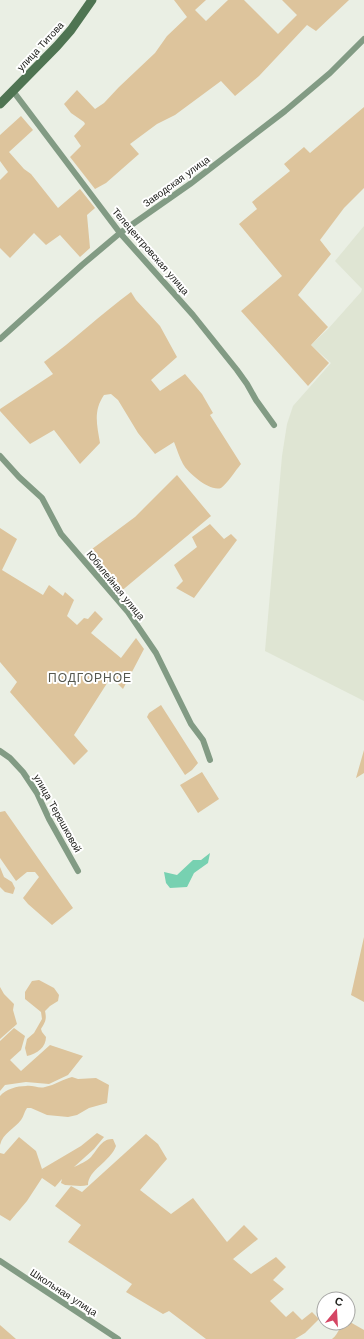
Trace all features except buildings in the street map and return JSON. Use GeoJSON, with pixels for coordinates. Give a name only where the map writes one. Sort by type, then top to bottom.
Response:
{"type":"FeatureCollection","features":[{"type":"Feature","properties":{"kind":"main road","name":"улица Титова"},"geometry":{"type":"LineString","coordinates":[[0,104],[71,30],[92,0]]}},
{"type":"Feature","properties":{"kind":"street","name":"Заводская улица"},"geometry":{"type":"LineString","coordinates":[[0,339],[120,233],[190,184],[285,111],[330,73],[364,39]]}},
{"type":"Feature","properties":{"kind":"street","name":"Телецентровская улица"},"geometry":{"type":"LineString","coordinates":[[12,91],[120,233],[214,340],[241,375],[256,400],[274,425]]}},
{"type":"Feature","properties":{"kind":"street","name":"Юбилейная улица"},"geometry":{"type":"LineString","coordinates":[[0,456],[42,498],[61,534],[128,612],[156,653],[190,724],[203,740],[210,760]]}},
{"type":"Feature","properties":{"kind":"street","name":"улица Терешковой"},"geometry":{"type":"LineString","coordinates":[[0,751],[10,758],[23,772],[37,793],[49,819],[78,871]]}},
{"type":"Feature","properties":{"kind":"street","name":"Школьная улица"},"geometry":{"type":"LineString","coordinates":[[0,1261],[118,1339]]}},
{"type":"Feature","properties":{"kind":"shaded area"},"geometry":{"type":"Polygon","coordinates":[[[174,0],[206,0],[195,10],[206,21],[228,0],[244,0],[278,34],[297,15],[282,0],[349,0],[316,31],[307,25],[259,76],[235,96],[221,81],[175,115],[157,124],[130,144],[139,154],[106,183],[95,189],[70,157],[81,146],[74,136],[85,124],[71,113],[64,104],[77,90],[95,109],[104,103],[155,53],[167,36],[187,17],[174,0]]]}},
{"type":"Feature","properties":{"kind":"shaded area"},"geometry":{"type":"Polygon","coordinates":[[[364,107],[364,188],[344,208],[320,240],[331,254],[298,295],[328,327],[311,345],[329,363],[308,386],[241,311],[282,276],[239,224],[257,209],[252,202],[290,171],[284,164],[304,147],[310,153],[364,107]]]}},
{"type":"Feature","properties":{"kind":"shaded area"},"geometry":{"type":"Polygon","coordinates":[[[21,116],[33,130],[9,152],[24,169],[31,174],[58,208],[80,189],[95,208],[87,215],[90,248],[80,257],[60,235],[46,245],[34,233],[10,258],[0,248],[0,180],[8,172],[0,161],[0,135],[21,116]]]}},
{"type":"Feature","properties":{"kind":"shaded area"},"geometry":{"type":"Polygon","coordinates":[[[364,226],[364,701],[265,651],[282,456],[287,424],[293,406],[331,363],[311,345],[328,329],[361,292],[362,289],[335,261],[364,226]]]}},
{"type":"Feature","properties":{"kind":"shaded area"},"geometry":{"type":"Polygon","coordinates":[[[131,292],[136,300],[160,326],[177,357],[151,380],[160,391],[185,374],[202,394],[213,413],[210,415],[241,464],[221,488],[205,485],[190,472],[182,461],[174,442],[155,454],[138,433],[118,400],[111,394],[104,395],[98,407],[97,418],[100,443],[80,464],[54,430],[30,444],[0,411],[0,409],[53,374],[44,362],[131,292]]]}},
{"type":"Feature","properties":{"kind":"shaded area"},"geometry":{"type":"Polygon","coordinates":[[[177,475],[211,516],[119,593],[88,552],[135,517],[177,475]]]}},
{"type":"Feature","properties":{"kind":"shaded area"},"geometry":{"type":"Polygon","coordinates":[[[210,524],[224,539],[231,534],[237,540],[194,598],[176,588],[183,581],[174,565],[197,547],[192,537],[210,524]]]}},
{"type":"Feature","properties":{"kind":"shaded area"},"geometry":{"type":"Polygon","coordinates":[[[0,528],[17,539],[2,570],[43,595],[49,585],[63,596],[65,592],[74,600],[67,616],[77,625],[84,618],[88,619],[95,611],[103,619],[91,633],[121,658],[136,638],[144,649],[123,689],[111,677],[74,735],[88,751],[74,765],[10,692],[17,682],[0,662],[0,528]]]}},
{"type":"Feature","properties":{"kind":"shaded area"},"geometry":{"type":"Polygon","coordinates":[[[161,705],[198,763],[185,775],[147,717],[149,713],[161,705]]]}},
{"type":"Feature","properties":{"kind":"shaded area"},"geometry":{"type":"Polygon","coordinates":[[[364,750],[364,773],[356,778],[364,750]]]}},
{"type":"Feature","properties":{"kind":"shaded area"},"geometry":{"type":"Polygon","coordinates":[[[202,772],[219,799],[198,813],[180,785],[202,772]]]}},
{"type":"Feature","properties":{"kind":"shaded area"},"geometry":{"type":"Polygon","coordinates":[[[5,811],[73,908],[52,925],[23,898],[39,877],[35,872],[27,872],[16,881],[0,858],[0,812],[5,811]]]}},
{"type":"Feature","properties":{"kind":"shaded area"},"geometry":{"type":"Polygon","coordinates":[[[210,853],[208,863],[194,873],[187,887],[170,888],[166,883],[164,872],[177,875],[193,860],[201,860],[210,853]]]}},
{"type":"Feature","properties":{"kind":"shaded area"},"geometry":{"type":"Polygon","coordinates":[[[0,867],[4,877],[12,882],[15,888],[13,894],[5,892],[0,887],[0,867]]]}},
{"type":"Feature","properties":{"kind":"shaded area"},"geometry":{"type":"Polygon","coordinates":[[[364,937],[364,1002],[351,995],[364,937]]]}},
{"type":"Feature","properties":{"kind":"shaded area"},"geometry":{"type":"Polygon","coordinates":[[[39,980],[54,988],[59,995],[58,1001],[45,1011],[46,1017],[41,1029],[46,1037],[43,1047],[34,1054],[27,1056],[25,1048],[27,1039],[34,1033],[42,1019],[41,1012],[25,999],[25,992],[32,981],[39,980]]]}},
{"type":"Feature","properties":{"kind":"shaded area"},"geometry":{"type":"Polygon","coordinates":[[[0,987],[4,994],[14,1004],[13,1010],[17,1024],[0,1039],[0,987]]]}},
{"type":"Feature","properties":{"kind":"shaded area"},"geometry":{"type":"Polygon","coordinates":[[[14,1028],[25,1036],[21,1050],[10,1060],[21,1071],[50,1045],[83,1056],[68,1075],[49,1084],[26,1082],[5,1085],[0,1091],[0,1041],[14,1028]]]}},
{"type":"Feature","properties":{"kind":"shaded area"},"geometry":{"type":"Polygon","coordinates":[[[72,1077],[78,1079],[96,1078],[109,1085],[107,1103],[89,1108],[77,1115],[68,1117],[47,1115],[31,1108],[27,1108],[21,1120],[6,1134],[0,1145],[0,1096],[2,1094],[12,1088],[29,1086],[40,1088],[72,1077]]]}},
{"type":"Feature","properties":{"kind":"shaded area"},"geometry":{"type":"Polygon","coordinates":[[[97,1133],[104,1137],[94,1149],[74,1167],[89,1159],[106,1140],[113,1139],[116,1146],[109,1157],[95,1170],[89,1180],[88,1185],[65,1185],[61,1183],[62,1179],[55,1187],[42,1178],[27,1201],[10,1221],[0,1215],[0,1153],[4,1154],[19,1137],[36,1151],[42,1169],[81,1146],[97,1133]]]}},
{"type":"Feature","properties":{"kind":"shaded area"},"geometry":{"type":"Polygon","coordinates":[[[146,1134],[158,1144],[167,1159],[140,1190],[171,1214],[193,1198],[227,1242],[244,1225],[258,1239],[233,1259],[251,1274],[276,1257],[286,1267],[273,1280],[284,1289],[270,1301],[286,1317],[293,1311],[302,1320],[312,1312],[316,1316],[316,1322],[305,1333],[295,1339],[206,1339],[169,1311],[163,1314],[126,1292],[132,1284],[68,1242],[81,1225],[55,1206],[71,1186],[82,1192],[146,1134]]]}},
{"type":"Feature","properties":{"kind":"shaded area"},"geometry":{"type":"Polygon","coordinates":[[[0,1325],[16,1339],[0,1339],[0,1325]]]}},
{"type":"Feature","properties":{"kind":"shaded area"},"geometry":{"type":"Polygon","coordinates":[[[356,1325],[364,1330],[364,1339],[332,1339],[338,1331],[356,1331],[356,1325]]]}},
{"type":"Feature","properties":{"kind":"district","name":"ПОДГОРНОЕ"},"geometry":{"type":"Point","coordinates":[90,678]}}]}
